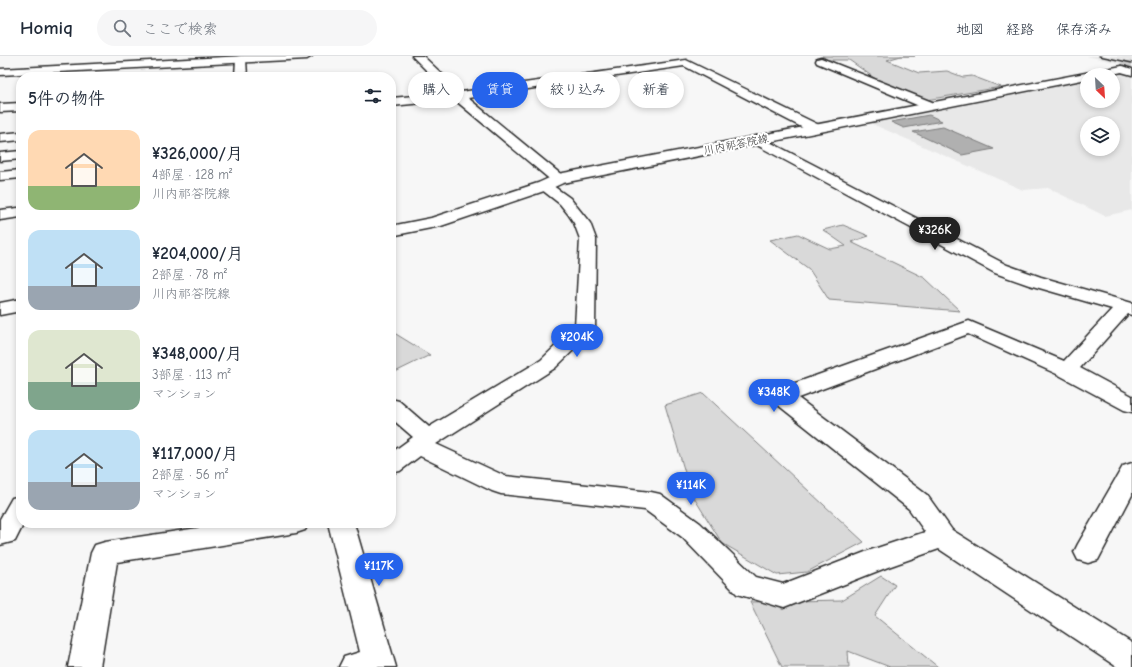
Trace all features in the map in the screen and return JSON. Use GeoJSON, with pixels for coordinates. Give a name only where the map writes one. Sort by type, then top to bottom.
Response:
{"type":"FeatureCollection","features":[{"type":"Feature","properties":{"kind":"main road"},"geometry":{"type":"LineString","coordinates":[[0,72],[307,56]]}},
{"type":"Feature","properties":{"kind":"main road","name":"川内祁答院線"},"geometry":{"type":"LineString","coordinates":[[396,230],[435,222],[551,182],[928,105],[1080,77]]}},
{"type":"Feature","properties":{"kind":"main road"},"geometry":{"type":"LineString","coordinates":[[0,309],[16,306]]}},
{"type":"Feature","properties":{"kind":"street"},"geometry":{"type":"LineString","coordinates":[[417,56],[433,72]]}},
{"type":"Feature","properties":{"kind":"street"},"geometry":{"type":"LineString","coordinates":[[241,59],[241,72]]}},
{"type":"Feature","properties":{"kind":"street"},"geometry":{"type":"LineString","coordinates":[[821,61],[928,105]]}},
{"type":"Feature","properties":{"kind":"street"},"geometry":{"type":"LineString","coordinates":[[464,95],[686,63],[814,128]]}},
{"type":"Feature","properties":{"kind":"street"},"geometry":{"type":"LineString","coordinates":[[396,102],[408,100]]}},
{"type":"Feature","properties":{"kind":"street"},"geometry":{"type":"LineString","coordinates":[[396,461],[423,442],[548,364],[585,329],[588,239],[582,223],[574,210],[565,201],[551,182],[464,102]]}},
{"type":"Feature","properties":{"kind":"street"},"geometry":{"type":"LineString","coordinates":[[0,108],[16,107]]}},
{"type":"Feature","properties":{"kind":"street"},"geometry":{"type":"LineString","coordinates":[[0,138],[16,136]]}},
{"type":"Feature","properties":{"kind":"street"},"geometry":{"type":"LineString","coordinates":[[758,140],[1001,269],[1035,281],[1128,308],[1067,370]]}},
{"type":"Feature","properties":{"kind":"street"},"geometry":{"type":"LineString","coordinates":[[0,157],[16,155]]}},
{"type":"Feature","properties":{"kind":"street"},"geometry":{"type":"LineString","coordinates":[[0,176],[16,174]]}},
{"type":"Feature","properties":{"kind":"street"},"geometry":{"type":"LineString","coordinates":[[0,215],[16,213]]}},
{"type":"Feature","properties":{"kind":"street"},"geometry":{"type":"LineString","coordinates":[[1132,405],[1067,370],[970,327],[782,396],[918,502],[942,537],[1132,660]]}},
{"type":"Feature","properties":{"kind":"street"},"geometry":{"type":"LineString","coordinates":[[396,412],[423,442],[501,485],[651,501],[691,530],[747,586],[784,596],[878,559],[942,537]]}},
{"type":"Feature","properties":{"kind":"street"},"geometry":{"type":"LineString","coordinates":[[1088,552],[1132,472]]}},
{"type":"Feature","properties":{"kind":"street"},"geometry":{"type":"LineString","coordinates":[[0,535],[5,534],[16,515]]}},
{"type":"Feature","properties":{"kind":"street"},"geometry":{"type":"LineString","coordinates":[[84,667],[106,553],[264,528]]}},
{"type":"Feature","properties":{"kind":"street"},"geometry":{"type":"LineString","coordinates":[[342,528],[371,665]]}},
{"type":"Feature","properties":{"kind":"shaded area"},"geometry":{"type":"Polygon","coordinates":[[[822,56],[901,56],[887,60],[919,73],[947,71],[963,77],[972,76],[1001,87],[926,100],[880,82],[849,60],[828,60],[822,56]]]}},
{"type":"Feature","properties":{"kind":"shaded area"},"geometry":{"type":"Polygon","coordinates":[[[1087,56],[1132,56],[1132,66],[1087,56]]]}},
{"type":"Feature","properties":{"kind":"shaded area"},"geometry":{"type":"Polygon","coordinates":[[[1123,73],[1132,76],[1132,210],[1105,216],[1048,188],[1023,190],[870,123],[1080,81],[1080,108],[1120,108],[1120,74],[1123,73]]]}},
{"type":"Feature","properties":{"kind":"shaded area"},"geometry":{"type":"Polygon","coordinates":[[[929,115],[942,121],[904,128],[891,122],[929,115]]]}},
{"type":"Feature","properties":{"kind":"shaded area"},"geometry":{"type":"Polygon","coordinates":[[[943,127],[994,149],[962,155],[913,132],[943,127]]]}},
{"type":"Feature","properties":{"kind":"shaded area"},"geometry":{"type":"Polygon","coordinates":[[[843,225],[869,236],[851,242],[925,278],[960,311],[829,300],[809,269],[770,240],[798,234],[830,249],[846,246],[823,230],[843,225]]]}},
{"type":"Feature","properties":{"kind":"shaded area"},"geometry":{"type":"Polygon","coordinates":[[[396,334],[430,355],[396,372],[396,334]]]}},
{"type":"Feature","properties":{"kind":"shaded area"},"geometry":{"type":"Polygon","coordinates":[[[703,393],[864,542],[807,572],[777,575],[722,543],[691,493],[665,405],[703,393]]]}},
{"type":"Feature","properties":{"kind":"shaded area"},"geometry":{"type":"Polygon","coordinates":[[[881,576],[895,585],[875,616],[938,667],[890,667],[848,651],[849,667],[782,667],[750,602],[842,600],[881,576]]]}},
{"type":"Feature","properties":{"kind":"tunnel"},"geometry":{"type":"LineString","coordinates":[[1122,69],[1132,66]]}},
{"type":"Feature","properties":{"kind":"railway"},"geometry":{"type":"LineString","coordinates":[[1099,56],[1132,63]]}}]}
